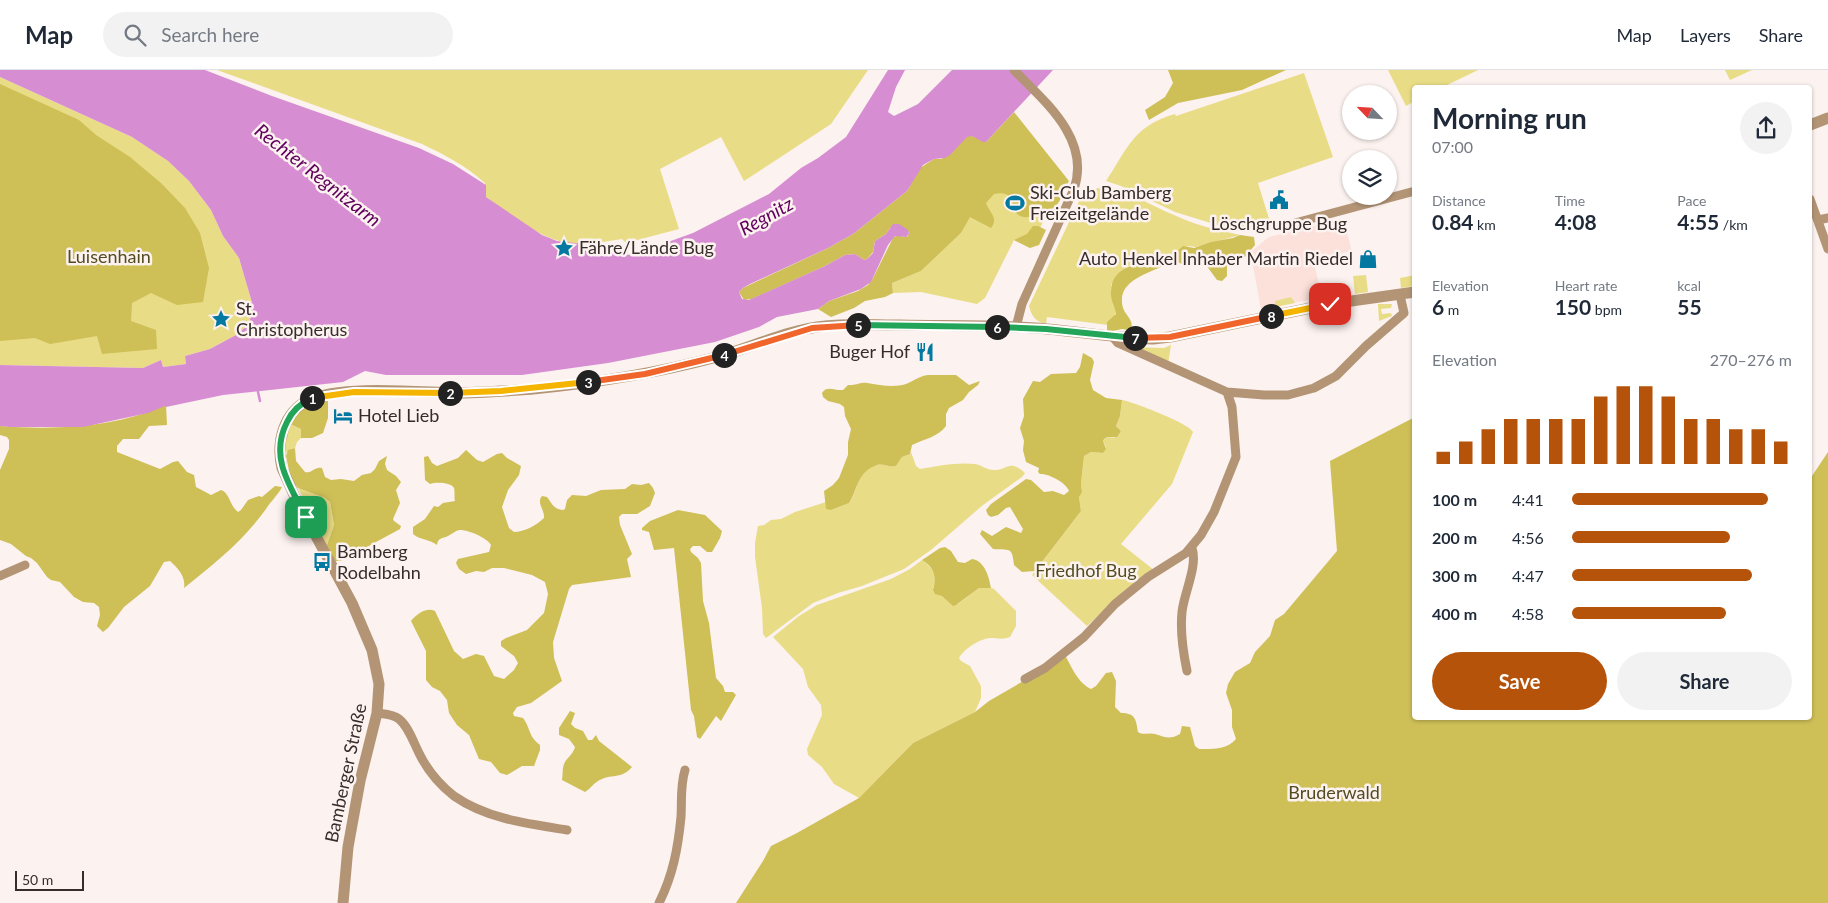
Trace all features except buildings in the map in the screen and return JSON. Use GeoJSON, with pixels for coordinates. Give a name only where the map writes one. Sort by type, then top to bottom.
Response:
{"type":"FeatureCollection","features":[{"type":"Feature","properties":{"kind":"street"},"geometry":{"type":"LineString","coordinates":[[1014,70],[1058,115],[1070,136],[1076,155],[1076,183],[1022,304],[1016,327],[1153,339],[1330,304],[1412,292]]}},
{"type":"Feature","properties":{"kind":"street"},"geometry":{"type":"LineString","coordinates":[[1812,124],[1828,118]]}},
{"type":"Feature","properties":{"kind":"street"},"geometry":{"type":"LineString","coordinates":[[1280,227],[1412,192]]}},
{"type":"Feature","properties":{"kind":"street"},"geometry":{"type":"LineString","coordinates":[[1812,204],[1828,249]]}},
{"type":"Feature","properties":{"kind":"street"},"geometry":{"type":"LineString","coordinates":[[1818,220],[1828,218]]}},
{"type":"Feature","properties":{"kind":"street"},"geometry":{"type":"LineString","coordinates":[[1112,336],[1118,343],[1130,349],[1227,392],[1288,395],[1314,388],[1336,376],[1366,346],[1404,313],[1400,294]]}},
{"type":"Feature","properties":{"kind":"street","name":"Bamberger Straße"},"geometry":{"type":"LineString","coordinates":[[343,903],[348,847],[360,781],[377,713],[379,684],[367,636],[352,603],[292,491],[282,468],[281,434],[288,418],[298,406],[318,396],[354,392],[457,393],[501,391],[637,376],[694,363],[743,350],[796,332],[826,326],[936,325],[1016,327]]}},
{"type":"Feature","properties":{"kind":"street"},"geometry":{"type":"LineString","coordinates":[[1025,679],[1045,668],[1084,637],[1129,592],[1192,548],[1214,512],[1236,456],[1232,407],[1227,392]]}},
{"type":"Feature","properties":{"kind":"street"},"geometry":{"type":"LineString","coordinates":[[1187,670],[1181,633],[1184,599],[1194,561],[1192,548]]}},
{"type":"Feature","properties":{"kind":"street"},"geometry":{"type":"LineString","coordinates":[[0,576],[25,565]]}},
{"type":"Feature","properties":{"kind":"street"},"geometry":{"type":"LineString","coordinates":[[377,713],[394,716],[402,722],[427,768],[436,780],[454,796],[480,810],[503,818],[567,830]]}},
{"type":"Feature","properties":{"kind":"street"},"geometry":{"type":"LineString","coordinates":[[659,903],[673,868],[681,817],[681,787],[685,770]]}},
{"type":"Feature","properties":{"kind":"shaded area"},"geometry":{"type":"Polygon","coordinates":[[[1343,219],[1352,251],[1313,259],[1322,297],[1261,310],[1251,254],[1253,250],[1269,237],[1343,219]]]}},
{"type":"Feature","properties":{"kind":"green space"},"geometry":{"type":"Polygon","coordinates":[[[217,70],[868,70],[831,124],[744,181],[721,137],[660,169],[679,229],[626,243],[622,239],[583,244],[556,240],[532,229],[486,197],[485,183],[478,177],[439,152],[422,144],[217,70]]]}},
{"type":"Feature","properties":{"kind":"green space"},"geometry":{"type":"Polygon","coordinates":[[[1168,70],[1286,70],[1242,90],[1178,103],[1149,120],[1145,110],[1165,97],[1173,83],[1168,70]]]}},
{"type":"Feature","properties":{"kind":"green space"},"geometry":{"type":"Polygon","coordinates":[[[1388,70],[1478,70],[1447,85],[1412,85],[1412,103],[1406,106],[1398,90],[1398,85],[1396,85],[1388,70]]]}},
{"type":"Feature","properties":{"kind":"green space"},"geometry":{"type":"Polygon","coordinates":[[[1725,70],[1752,70],[1730,80],[1725,70]]]}},
{"type":"Feature","properties":{"kind":"green space"},"geometry":{"type":"Polygon","coordinates":[[[1304,73],[1333,157],[1258,183],[1270,222],[1238,230],[1227,228],[1175,212],[1121,186],[1106,181],[1133,140],[1150,125],[1161,119],[1175,114],[1176,116],[1304,73]]]}},
{"type":"Feature","properties":{"kind":"green space","name":"Luisenhain"},"geometry":{"type":"Polygon","coordinates":[[[0,77],[132,137],[168,161],[189,181],[211,210],[223,236],[239,258],[253,306],[248,325],[236,335],[210,349],[185,356],[186,364],[163,367],[161,360],[143,368],[0,365],[0,77]]]}},
{"type":"Feature","properties":{"kind":"green space","name":"Luisenhain"},"geometry":{"type":"Polygon","coordinates":[[[0,84],[79,120],[96,135],[130,157],[161,183],[185,208],[200,233],[209,268],[203,302],[177,305],[151,293],[132,303],[131,321],[156,330],[157,349],[102,354],[97,336],[50,344],[35,338],[0,341],[0,84]]]}},
{"type":"Feature","properties":{"kind":"green space"},"geometry":{"type":"Polygon","coordinates":[[[1014,112],[1069,181],[1054,208],[1042,210],[1024,217],[1017,214],[1008,195],[994,194],[986,203],[994,218],[991,228],[970,217],[961,233],[921,271],[892,283],[893,293],[885,297],[865,301],[854,308],[831,317],[818,309],[829,301],[858,291],[868,285],[893,238],[897,235],[908,236],[909,232],[890,228],[886,234],[875,241],[873,252],[867,259],[864,260],[855,254],[845,255],[752,299],[744,300],[739,292],[743,288],[828,248],[853,234],[907,191],[920,168],[934,159],[941,159],[949,155],[967,136],[972,136],[986,142],[1014,112]]]}},
{"type":"Feature","properties":{"kind":"green space"},"geometry":{"type":"Polygon","coordinates":[[[996,165],[1056,196],[1030,248],[1014,240],[985,298],[977,304],[921,292],[893,293],[892,283],[921,271],[961,233],[996,165]]]}},
{"type":"Feature","properties":{"kind":"green space"},"geometry":{"type":"Polygon","coordinates":[[[1098,188],[1118,191],[1190,222],[1240,235],[1196,247],[1188,246],[1165,258],[1130,265],[1121,271],[1111,285],[1111,296],[1116,312],[1113,319],[1107,322],[1108,325],[1047,317],[1046,324],[1042,323],[1034,318],[1029,306],[1082,195],[1098,188]]]}},
{"type":"Feature","properties":{"kind":"green space"},"geometry":{"type":"Polygon","coordinates":[[[1033,226],[1046,230],[1039,245],[1030,248],[1014,240],[1027,234],[1033,226]]]}},
{"type":"Feature","properties":{"kind":"green space"},"geometry":{"type":"Polygon","coordinates":[[[1240,235],[1254,237],[1255,245],[1245,257],[1231,255],[1227,258],[1227,276],[1222,281],[1217,280],[1206,265],[1185,265],[1174,258],[1176,252],[1183,246],[1194,248],[1240,235]]]}},
{"type":"Feature","properties":{"kind":"green space"},"geometry":{"type":"Polygon","coordinates":[[[1168,258],[1168,263],[1136,279],[1124,290],[1122,298],[1123,308],[1131,321],[1131,329],[1109,332],[1107,330],[1107,322],[1116,314],[1111,295],[1112,282],[1117,275],[1130,266],[1168,258]]]}},
{"type":"Feature","properties":{"kind":"green space"},"geometry":{"type":"Polygon","coordinates":[[[1366,275],[1368,292],[1355,294],[1353,276],[1366,275]]]}},
{"type":"Feature","properties":{"kind":"green space"},"geometry":{"type":"Polygon","coordinates":[[[1412,276],[1412,286],[1401,288],[1400,278],[1412,276]]]}},
{"type":"Feature","properties":{"kind":"green space"},"geometry":{"type":"Polygon","coordinates":[[[1291,297],[1295,303],[1275,307],[1275,301],[1291,297]]]}},
{"type":"Feature","properties":{"kind":"green space"},"geometry":{"type":"Polygon","coordinates":[[[1378,304],[1392,304],[1391,308],[1381,309],[1382,314],[1391,313],[1392,316],[1379,321],[1378,304]]]}},
{"type":"Feature","properties":{"kind":"green space"},"geometry":{"type":"Polygon","coordinates":[[[1171,345],[1168,364],[1130,347],[1164,348],[1171,345]]]}},
{"type":"Feature","properties":{"kind":"green space"},"geometry":{"type":"Polygon","coordinates":[[[1083,353],[1092,358],[1094,362],[1090,380],[1093,390],[1106,398],[1122,400],[1120,416],[1116,426],[1121,431],[1117,437],[1107,437],[1104,439],[1106,449],[1103,453],[1091,452],[1084,456],[1082,492],[1079,497],[1081,511],[1035,571],[1022,572],[1014,565],[1012,554],[1009,550],[993,549],[980,534],[982,530],[992,536],[1006,527],[1021,533],[1023,529],[1010,507],[991,517],[986,510],[991,504],[1026,479],[1031,480],[1044,492],[1053,491],[1064,495],[1069,491],[1057,479],[1040,474],[1038,472],[1039,468],[1026,462],[1023,450],[1024,441],[1020,428],[1024,416],[1023,399],[1033,381],[1040,382],[1051,374],[1076,373],[1080,367],[1083,353]]]}},
{"type":"Feature","properties":{"kind":"green space"},"geometry":{"type":"Polygon","coordinates":[[[928,375],[956,375],[969,385],[980,381],[963,400],[949,408],[946,414],[946,426],[943,430],[912,445],[910,454],[902,457],[896,466],[877,465],[870,468],[859,481],[849,503],[831,510],[826,509],[824,491],[839,478],[848,455],[851,429],[845,416],[844,407],[828,401],[823,397],[822,393],[826,389],[843,390],[848,385],[862,383],[896,386],[928,375]]]}},
{"type":"Feature","properties":{"kind":"green space","name":"Friedhof Bug"},"geometry":{"type":"Polygon","coordinates":[[[1122,400],[1172,418],[1193,432],[1172,484],[1121,544],[1154,570],[1125,590],[1087,626],[1032,575],[1081,511],[1079,497],[1082,489],[1084,456],[1091,452],[1103,453],[1106,447],[1104,439],[1109,437],[1115,438],[1121,431],[1116,426],[1120,416],[1122,400]]]}},
{"type":"Feature","properties":{"kind":"green space"},"geometry":{"type":"Polygon","coordinates":[[[323,401],[328,401],[328,418],[323,433],[312,438],[301,438],[301,429],[290,424],[292,419],[306,408],[323,401]]]}},
{"type":"Feature","properties":{"kind":"green space"},"geometry":{"type":"Polygon","coordinates":[[[166,405],[167,425],[149,426],[139,439],[123,439],[117,446],[117,452],[160,469],[178,461],[187,472],[194,475],[196,487],[211,495],[221,490],[228,496],[238,512],[248,500],[259,496],[262,497],[275,486],[282,487],[257,521],[228,552],[184,588],[183,576],[170,561],[164,562],[150,586],[124,607],[103,632],[97,626],[100,615],[99,607],[94,603],[83,602],[74,597],[60,582],[47,577],[31,558],[11,544],[0,540],[0,470],[9,449],[9,440],[7,437],[0,435],[0,426],[42,428],[84,426],[126,419],[166,405]]]}},
{"type":"Feature","properties":{"kind":"green space","name":"Bruderwald"},"geometry":{"type":"Polygon","coordinates":[[[1412,419],[1412,720],[1812,720],[1812,476],[1828,452],[1828,903],[736,903],[771,846],[859,798],[913,743],[975,712],[989,701],[1065,655],[1082,683],[1091,689],[1096,686],[1106,673],[1112,672],[1116,681],[1115,707],[1121,713],[1129,714],[1134,718],[1138,732],[1173,737],[1180,734],[1182,726],[1190,727],[1195,746],[1199,749],[1219,748],[1232,743],[1236,739],[1232,727],[1232,710],[1226,693],[1228,684],[1235,672],[1250,663],[1255,652],[1270,636],[1275,620],[1284,614],[1337,551],[1330,461],[1412,419]]]}},
{"type":"Feature","properties":{"kind":"green space"},"geometry":{"type":"Polygon","coordinates":[[[290,424],[301,429],[301,438],[295,448],[286,453],[285,443],[290,424]]]}},
{"type":"Feature","properties":{"kind":"green space"},"geometry":{"type":"Polygon","coordinates":[[[295,448],[296,461],[305,472],[322,468],[325,477],[331,480],[354,481],[362,475],[371,473],[379,461],[387,456],[385,464],[387,470],[401,482],[396,490],[400,503],[393,519],[401,526],[400,529],[341,561],[335,561],[327,545],[334,525],[330,502],[325,498],[298,488],[291,480],[286,456],[288,450],[295,448]]]}},
{"type":"Feature","properties":{"kind":"green space"},"geometry":{"type":"Polygon","coordinates":[[[466,450],[477,460],[483,462],[502,453],[521,466],[519,475],[508,490],[502,507],[509,528],[514,532],[530,528],[544,518],[540,504],[542,496],[547,497],[555,507],[563,510],[567,500],[572,495],[586,496],[601,490],[625,489],[632,484],[641,485],[649,483],[655,493],[650,506],[637,514],[622,514],[619,517],[620,525],[632,554],[627,559],[631,577],[572,585],[569,589],[553,642],[554,658],[562,681],[531,703],[517,707],[513,713],[514,716],[523,718],[526,722],[533,739],[540,745],[540,750],[534,766],[522,766],[507,775],[500,773],[491,762],[479,759],[469,735],[457,725],[449,713],[447,700],[440,691],[432,687],[426,680],[426,651],[411,621],[422,612],[428,610],[435,611],[454,651],[463,659],[476,654],[484,656],[494,676],[504,679],[514,670],[518,663],[514,656],[501,646],[501,641],[527,630],[544,613],[548,594],[545,582],[532,575],[504,568],[492,568],[484,572],[476,571],[466,574],[459,569],[456,563],[458,559],[489,552],[491,545],[482,537],[459,530],[439,539],[437,545],[413,534],[413,527],[425,519],[434,506],[438,507],[443,503],[455,501],[454,488],[452,486],[443,483],[430,484],[425,480],[424,457],[428,456],[432,463],[437,466],[458,458],[466,450]]]}},
{"type":"Feature","properties":{"kind":"green space"},"geometry":{"type":"Polygon","coordinates":[[[911,452],[916,466],[920,469],[968,464],[993,470],[1015,466],[1025,473],[983,505],[931,550],[904,569],[813,603],[766,638],[763,634],[762,608],[755,557],[758,526],[826,502],[831,510],[849,503],[865,472],[877,465],[896,466],[902,457],[911,452]]]}},
{"type":"Feature","properties":{"kind":"green space"},"geometry":{"type":"Polygon","coordinates":[[[298,488],[325,498],[330,502],[334,525],[327,545],[298,488]]]}},
{"type":"Feature","properties":{"kind":"green space"},"geometry":{"type":"Polygon","coordinates":[[[678,510],[705,515],[722,531],[712,552],[707,552],[700,546],[693,546],[690,549],[701,563],[703,601],[709,623],[716,678],[723,686],[725,692],[733,692],[736,695],[721,721],[716,716],[700,739],[697,737],[694,716],[691,710],[674,548],[654,550],[649,532],[642,530],[650,521],[678,510]]]}},
{"type":"Feature","properties":{"kind":"green space"},"geometry":{"type":"Polygon","coordinates":[[[945,547],[951,551],[958,562],[965,563],[972,559],[980,563],[988,575],[991,588],[979,588],[953,606],[942,596],[935,594],[933,590],[934,573],[922,560],[940,548],[945,547]]]}},
{"type":"Feature","properties":{"kind":"green space"},"geometry":{"type":"Polygon","coordinates":[[[922,560],[929,565],[933,572],[935,580],[933,588],[953,605],[958,604],[979,588],[989,587],[994,589],[1016,611],[1016,626],[1010,637],[981,640],[968,648],[959,658],[970,666],[981,686],[981,698],[975,712],[913,743],[859,798],[834,784],[822,767],[808,755],[807,749],[822,715],[821,705],[808,687],[803,669],[773,637],[799,616],[817,605],[891,579],[922,560]]]}},
{"type":"Feature","properties":{"kind":"green space"},"geometry":{"type":"Polygon","coordinates":[[[570,711],[575,713],[571,724],[583,731],[588,740],[592,740],[596,735],[599,741],[632,767],[624,774],[607,777],[598,781],[585,792],[562,780],[564,764],[575,747],[569,739],[559,735],[559,728],[570,711]]]}},
{"type":"Feature","properties":{"kind":"water"},"geometry":{"type":"Polygon","coordinates":[[[0,70],[205,70],[419,148],[453,164],[486,185],[486,197],[542,235],[557,241],[584,244],[603,252],[632,255],[693,233],[769,194],[801,168],[846,137],[888,70],[905,70],[896,87],[888,112],[894,116],[918,104],[952,70],[1053,70],[986,142],[972,136],[967,137],[950,155],[945,158],[934,159],[923,165],[907,191],[853,234],[828,248],[750,284],[739,292],[742,299],[749,300],[845,255],[855,254],[864,260],[867,259],[873,253],[875,241],[886,234],[893,224],[899,224],[908,230],[909,234],[906,237],[895,236],[888,245],[871,282],[861,289],[829,301],[818,309],[777,317],[759,327],[715,342],[608,363],[522,375],[386,375],[365,371],[343,382],[223,395],[165,406],[148,413],[83,427],[10,427],[0,426],[0,365],[143,368],[161,360],[163,367],[186,364],[185,356],[210,349],[236,335],[248,325],[253,306],[239,258],[223,236],[211,210],[189,181],[168,161],[132,137],[0,77],[0,70]]]}},
{"type":"Feature","properties":{"kind":"waterway"},"geometry":{"type":"LineString","coordinates":[[258,392],[260,401]]}},
{"type":"Feature","properties":{"kind":"place","name":"Löschgruppe Bug"},"geometry":{"type":"Point","coordinates":[1279,200]}},
{"type":"Feature","properties":{"kind":"place","name":"Ski-Club Bamberg Freizeitgelände"},"geometry":{"type":"Point","coordinates":[1015,203]}},
{"type":"Feature","properties":{"kind":"place","name":"Fähre/Lände Bug"},"geometry":{"type":"Point","coordinates":[564,248]}},
{"type":"Feature","properties":{"kind":"place","name":"Auto Henkel Inhaber Martin Riedel"},"geometry":{"type":"Point","coordinates":[1368,259]}},
{"type":"Feature","properties":{"kind":"place","name":"St. Christopherus"},"geometry":{"type":"Point","coordinates":[221,319]}},
{"type":"Feature","properties":{"kind":"place","name":"Buger Hof"},"geometry":{"type":"Point","coordinates":[925,352]}},
{"type":"Feature","properties":{"kind":"place","name":"Hotel Lieb"},"geometry":{"type":"Point","coordinates":[343,416]}},
{"type":"Feature","properties":{"kind":"place","name":"Bamberg Rodelbahn"},"geometry":{"type":"Point","coordinates":[322,562]}},
{"type":"Feature","properties":{"kind":"route"},"geometry":{"type":"LineString","coordinates":[[306,517],[284,474],[280,459],[280,444],[281,434],[288,418],[298,406],[318,396],[354,392],[457,393],[501,391],[535,389],[605,380],[645,374],[694,363],[743,350],[796,332],[826,326],[936,325],[1016,327],[1153,339],[1330,304]]}},
{"type":"Feature","properties":{"kind":"water label","name":"Rechter Regnitzarm"},"geometry":{"type":"Point","coordinates":[318,175]}},
{"type":"Feature","properties":{"kind":"water label","name":"Regnitz"},"geometry":{"type":"Point","coordinates":[766,216]}}]}
